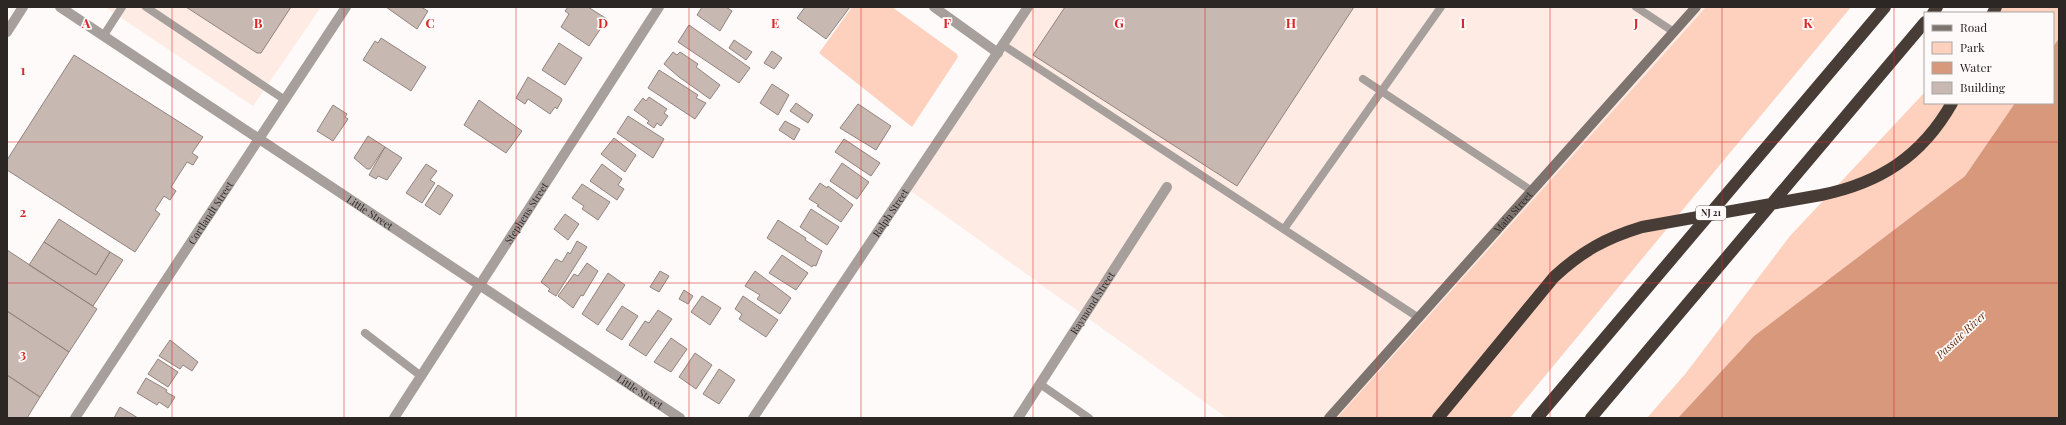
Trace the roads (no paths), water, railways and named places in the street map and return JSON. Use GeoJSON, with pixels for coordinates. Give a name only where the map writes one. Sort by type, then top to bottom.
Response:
{"type":"FeatureCollection","features":[{"type":"Feature","properties":{"kind":"highway","name":"NJ 21"},"geometry":{"type":"LineString","coordinates":[[1537,418],[1885,7]]}},
{"type":"Feature","properties":{"kind":"highway"},"geometry":{"type":"LineString","coordinates":[[1591,418],[1924,23]]}},
{"type":"Feature","properties":{"kind":"highway"},"geometry":{"type":"LineString","coordinates":[[1438,418],[1554,277],[1574,259],[1594,245],[1615,235],[1668,221],[1821,195],[1846,190],[1867,182],[1905,160],[1922,145],[1938,125],[1951,104]]}},
{"type":"Feature","properties":{"kind":"street"},"geometry":{"type":"LineString","coordinates":[[7,32],[23,7]]}},
{"type":"Feature","properties":{"kind":"street","name":"Little Street"},"geometry":{"type":"LineString","coordinates":[[60,7],[680,418]]}},
{"type":"Feature","properties":{"kind":"street","name":"Cortlandt Street"},"geometry":{"type":"LineString","coordinates":[[75,418],[346,7]]}},
{"type":"Feature","properties":{"kind":"street","name":"Stephens Street"},"geometry":{"type":"LineString","coordinates":[[394,418],[659,7]]}},
{"type":"Feature","properties":{"kind":"street"},"geometry":{"type":"LineString","coordinates":[[934,7],[1001,49]]}},
{"type":"Feature","properties":{"kind":"street","name":"Ralph Street"},"geometry":{"type":"LineString","coordinates":[[753,418],[1028,7]]}},
{"type":"Feature","properties":{"kind":"street","name":"Main Street"},"geometry":{"type":"LineString","coordinates":[[1329,418],[1696,7]]}},
{"type":"Feature","properties":{"kind":"street","name":"Raymond Street"},"geometry":{"type":"LineString","coordinates":[[1018,418],[1167,187]]}},
{"type":"Feature","properties":{"kind":"lane"},"geometry":{"type":"LineString","coordinates":[[104,35],[122,7]]}},
{"type":"Feature","properties":{"kind":"lane"},"geometry":{"type":"LineString","coordinates":[[146,7],[285,100]]}},
{"type":"Feature","properties":{"kind":"lane"},"geometry":{"type":"LineString","coordinates":[[1284,228],[1441,7]]}},
{"type":"Feature","properties":{"kind":"lane"},"geometry":{"type":"LineString","coordinates":[[1636,7],[1674,32]]}},
{"type":"Feature","properties":{"kind":"lane"},"geometry":{"type":"LineString","coordinates":[[1001,49],[1284,228],[1419,318]]}},
{"type":"Feature","properties":{"kind":"lane"},"geometry":{"type":"LineString","coordinates":[[1363,80],[1532,190]]}},
{"type":"Feature","properties":{"kind":"lane"},"geometry":{"type":"LineString","coordinates":[[364,333],[421,376]]}},
{"type":"Feature","properties":{"kind":"lane"},"geometry":{"type":"LineString","coordinates":[[1040,384],[1089,418]]}},
{"type":"Feature","properties":{"kind":"water","name":"Passaic River"},"geometry":{"type":"Polygon","coordinates":[[[2059,38],[2059,418],[1678,418],[1754,336],[1965,176],[2014,104],[2054,104],[2054,46],[2059,38]]]}}]}
